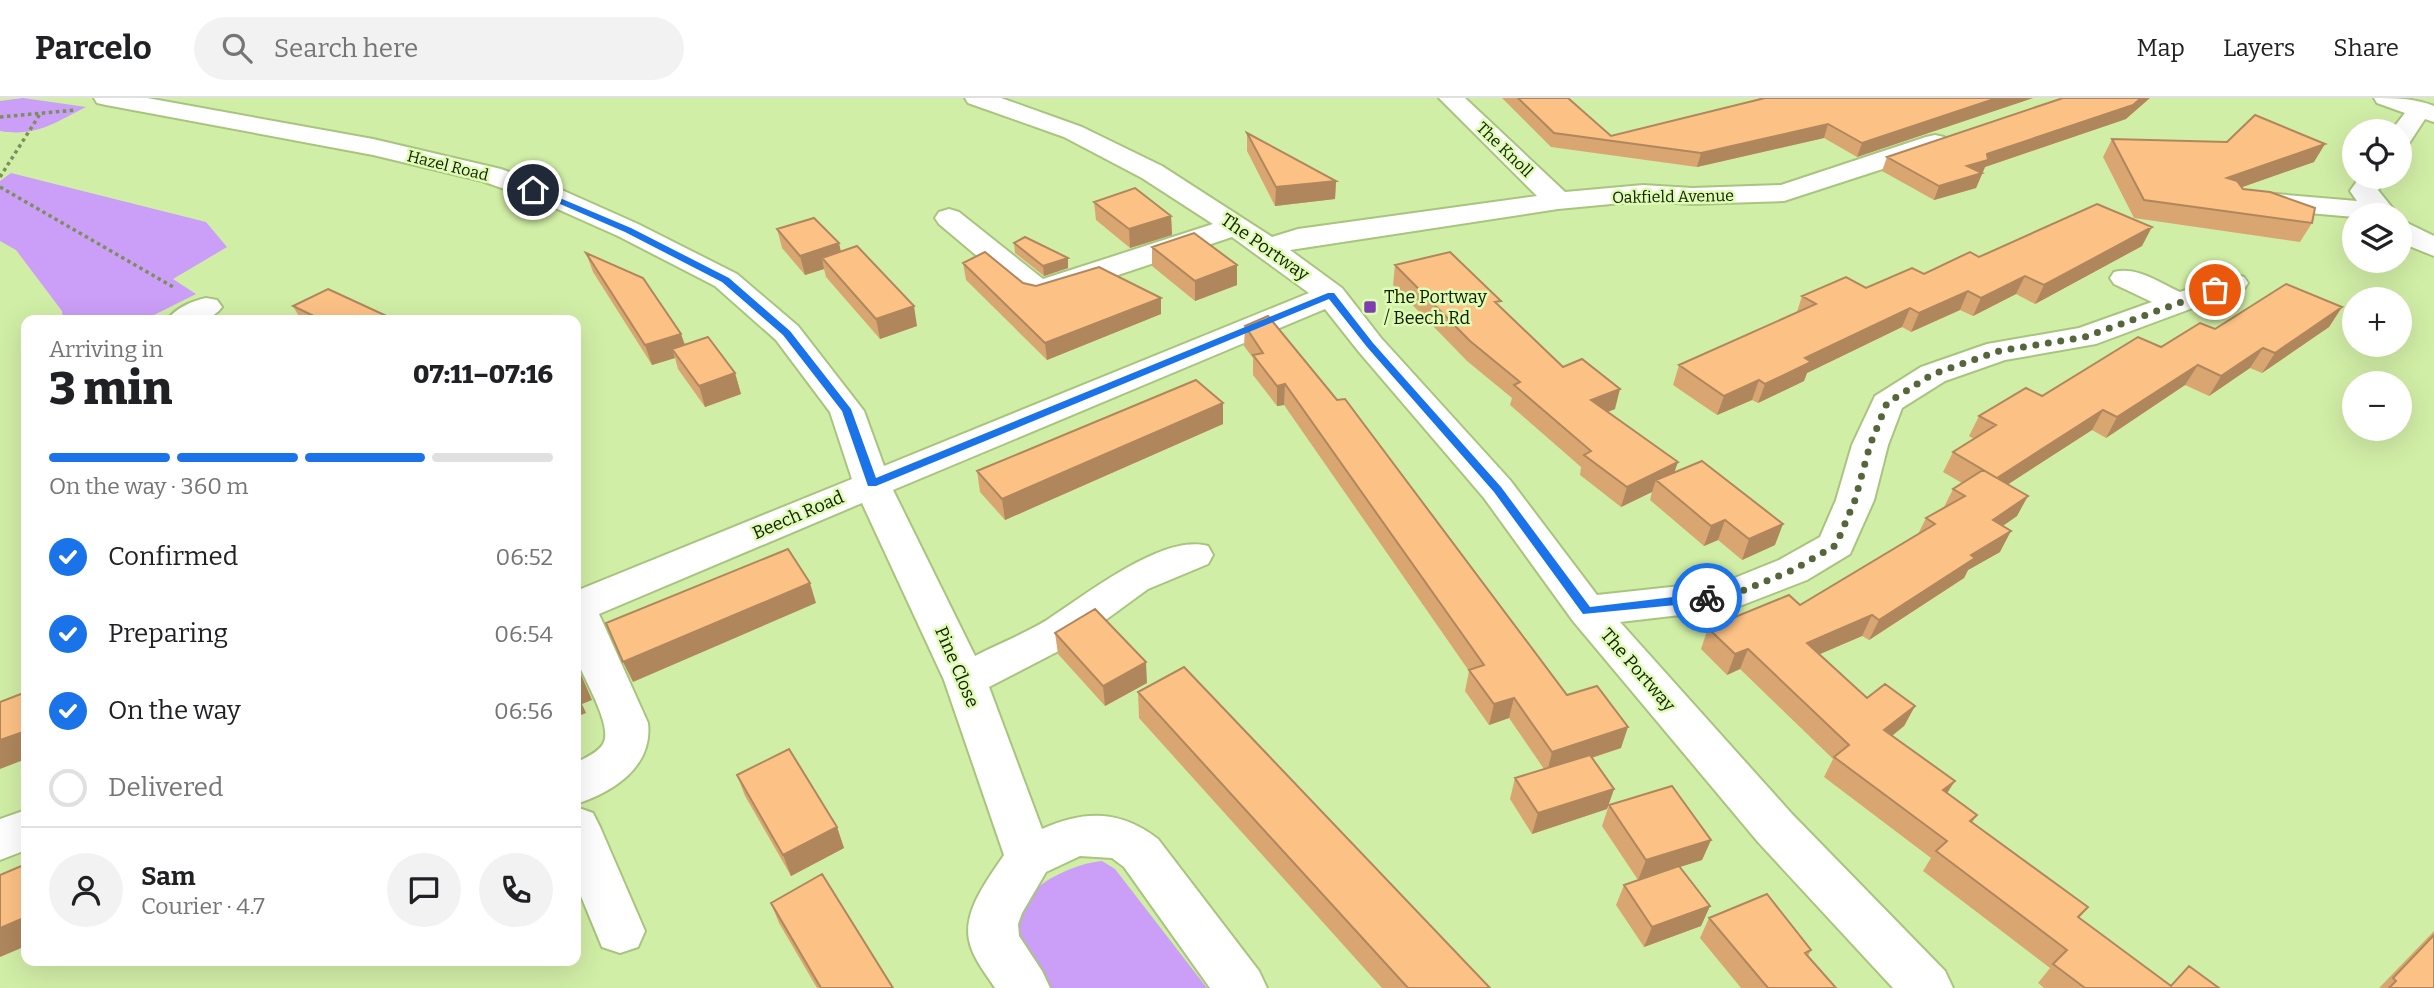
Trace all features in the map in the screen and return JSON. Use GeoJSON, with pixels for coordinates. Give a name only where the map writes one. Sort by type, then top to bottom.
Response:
{"type":"FeatureCollection","features":[{"type":"Feature","properties":{"kind":"street","name":"Hazel Road"},"geometry":{"type":"LineString","coordinates":[[106,98],[145,103],[373,147],[491,175],[554,197],[628,230],[726,280],[787,333],[847,411],[872,484]]}},
{"type":"Feature","properties":{"kind":"street","name":"The Portway"},"geometry":{"type":"LineString","coordinates":[[977,98],[1073,132],[1152,172],[1252,236],[1331,295],[1370,345],[1497,489],[1587,611],[1775,828],[1927,988]]}},
{"type":"Feature","properties":{"kind":"street","name":"The Knoll"},"geometry":{"type":"LineString","coordinates":[[1451,98],[1558,201]]}},
{"type":"Feature","properties":{"kind":"street"},"geometry":{"type":"LineString","coordinates":[[2386,98],[2427,112],[2412,126]]}},
{"type":"Feature","properties":{"kind":"street","name":"Oakfield Avenue"},"geometry":{"type":"LineString","coordinates":[[949,218],[1038,291],[1252,236],[1298,238],[1558,201],[1643,194],[1704,196],[1784,193],[1961,134]]}},
{"type":"Feature","properties":{"kind":"street"},"geometry":{"type":"LineString","coordinates":[[2365,189],[2364,191],[2374,203]]}},
{"type":"Feature","properties":{"kind":"street"},"geometry":{"type":"LineString","coordinates":[[2243,199],[2342,212]]}},
{"type":"Feature","properties":{"kind":"street"},"geometry":{"type":"LineString","coordinates":[[2412,237],[2434,247]]}},
{"type":"Feature","properties":{"kind":"street"},"geometry":{"type":"LineString","coordinates":[[2126,278],[2179,303]]}},
{"type":"Feature","properties":{"kind":"street"},"geometry":{"type":"LineString","coordinates":[[1587,611],[1732,595],[1793,570],[1836,545],[1855,500],[1870,445],[1887,403],[1933,374],[1999,351],[2085,337],[2232,283]]}},
{"type":"Feature","properties":{"kind":"street","name":"Beech Road"},"geometry":{"type":"LineString","coordinates":[[581,605],[1331,295]]}},
{"type":"Feature","properties":{"kind":"street","name":"Pine Close"},"geometry":{"type":"LineString","coordinates":[[872,484],[965,680],[1029,856]]}},
{"type":"Feature","properties":{"kind":"street"},"geometry":{"type":"LineString","coordinates":[[965,680],[1059,632],[1134,579],[1194,555]]}},
{"type":"Feature","properties":{"kind":"street"},"geometry":{"type":"LineString","coordinates":[[581,619],[626,723],[629,737],[617,760],[581,782]]}},
{"type":"Feature","properties":{"kind":"street"},"geometry":{"type":"LineString","coordinates":[[0,840],[21,832]]}},
{"type":"Feature","properties":{"kind":"street"},"geometry":{"type":"LineString","coordinates":[[1024,988],[994,941],[993,924],[999,906],[1029,856],[1075,836],[1098,835],[1124,840],[1141,853],[1241,988]]}},
{"type":"Feature","properties":{"kind":"street"},"geometry":{"type":"LineString","coordinates":[[581,839],[620,931]]}},
{"type":"Feature","properties":{"kind":"path"},"geometry":{"type":"LineString","coordinates":[[0,117],[145,103]]}},
{"type":"Feature","properties":{"kind":"path"},"geometry":{"type":"LineString","coordinates":[[0,177],[41,114]]}},
{"type":"Feature","properties":{"kind":"path"},"geometry":{"type":"LineString","coordinates":[[0,187],[177,315]]}},
{"type":"Feature","properties":{"kind":"shaded area"},"geometry":{"type":"Polygon","coordinates":[[[23,98],[86,107],[35,130],[0,131],[0,101],[23,98]]]}},
{"type":"Feature","properties":{"kind":"shaded area"},"geometry":{"type":"Polygon","coordinates":[[[11,173],[206,222],[227,247],[173,279],[196,294],[154,315],[62,315],[16,250],[0,241],[0,181],[11,173]]]}},
{"type":"Feature","properties":{"kind":"shaded area"},"geometry":{"type":"Polygon","coordinates":[[[1102,861],[1115,869],[1207,988],[1048,988],[1010,931],[1017,910],[1036,888],[1046,881],[1079,866],[1102,861]]]}},
{"type":"Feature","properties":{"kind":"building"},"geometry":{"type":"Polygon","coordinates":[[[1518,98],[1568,98],[1611,136],[1765,98],[1997,98],[1862,143],[1828,124],[1701,153],[1554,133],[1518,98]]]}},
{"type":"Feature","properties":{"kind":"building"},"geometry":{"type":"Polygon","coordinates":[[[2063,98],[2141,98],[2133,105],[1987,154],[1988,160],[1967,166],[1982,173],[1939,186],[1887,157],[2063,98]]]}},
{"type":"Feature","properties":{"kind":"building"},"geometry":{"type":"Polygon","coordinates":[[[2255,115],[2325,144],[2227,178],[2237,181],[2243,189],[2270,192],[2315,208],[2312,223],[2144,200],[2112,139],[2227,142],[2255,115]]]}},
{"type":"Feature","properties":{"kind":"building"},"geometry":{"type":"Polygon","coordinates":[[[1247,133],[1336,181],[1276,187],[1247,133]]]}},
{"type":"Feature","properties":{"kind":"building"},"geometry":{"type":"Polygon","coordinates":[[[1135,188],[1171,216],[1129,229],[1094,202],[1135,188]]]}},
{"type":"Feature","properties":{"kind":"building"},"geometry":{"type":"Polygon","coordinates":[[[2097,204],[2152,227],[2044,285],[2025,276],[1981,298],[1968,291],[1919,313],[1910,308],[1805,358],[1811,362],[1765,384],[1759,380],[1724,396],[1679,365],[1816,304],[1802,296],[1846,277],[1866,288],[1912,268],[1924,274],[1970,252],[1979,257],[2097,204]]]}},
{"type":"Feature","properties":{"kind":"building"},"geometry":{"type":"Polygon","coordinates":[[[814,218],[839,243],[800,256],[777,229],[814,218]]]}},
{"type":"Feature","properties":{"kind":"building"},"geometry":{"type":"Polygon","coordinates":[[[1194,233],[1237,265],[1195,281],[1152,247],[1194,233]]]}},
{"type":"Feature","properties":{"kind":"building"},"geometry":{"type":"Polygon","coordinates":[[[1025,237],[1068,258],[1043,266],[1014,243],[1025,237]]]}},
{"type":"Feature","properties":{"kind":"building"},"geometry":{"type":"Polygon","coordinates":[[[857,246],[914,306],[876,319],[822,258],[857,246]]]}},
{"type":"Feature","properties":{"kind":"building"},"geometry":{"type":"Polygon","coordinates":[[[985,252],[1023,283],[1036,286],[1099,267],[1161,298],[1045,343],[963,263],[985,252]]]}},
{"type":"Feature","properties":{"kind":"building"},"geometry":{"type":"Polygon","coordinates":[[[1450,252],[1501,301],[1495,302],[1563,367],[1582,359],[1620,389],[1591,400],[1678,462],[1627,487],[1584,455],[1591,451],[1514,385],[1520,382],[1470,341],[1395,265],[1450,252]]]}},
{"type":"Feature","properties":{"kind":"building"},"geometry":{"type":"Polygon","coordinates":[[[586,253],[643,278],[681,334],[645,345],[586,253]]]}},
{"type":"Feature","properties":{"kind":"building"},"geometry":{"type":"Polygon","coordinates":[[[2286,284],[2342,307],[2275,353],[2263,348],[2221,376],[2198,365],[2117,417],[2103,410],[1997,478],[1953,452],[1996,425],[1979,416],[2026,388],[2042,396],[2138,337],[2161,347],[2200,323],[2215,329],[2286,284]]]}},
{"type":"Feature","properties":{"kind":"building"},"geometry":{"type":"Polygon","coordinates":[[[328,289],[384,315],[312,315],[293,306],[328,289]]]}},
{"type":"Feature","properties":{"kind":"building"},"geometry":{"type":"Polygon","coordinates":[[[1268,316],[1337,400],[1345,399],[1567,695],[1597,686],[1628,727],[1552,752],[1514,698],[1494,704],[1469,670],[1484,665],[1285,384],[1277,386],[1253,355],[1263,353],[1245,326],[1268,316]]]}},
{"type":"Feature","properties":{"kind":"building"},"geometry":{"type":"Polygon","coordinates":[[[708,337],[735,373],[699,386],[672,349],[708,337]]]}},
{"type":"Feature","properties":{"kind":"building"},"geometry":{"type":"Polygon","coordinates":[[[1196,380],[1223,403],[1002,499],[977,471],[1196,380]]]}},
{"type":"Feature","properties":{"kind":"building"},"geometry":{"type":"Polygon","coordinates":[[[1702,461],[1783,524],[1749,539],[1725,520],[1711,526],[1656,480],[1702,461]]]}},
{"type":"Feature","properties":{"kind":"building"},"geometry":{"type":"Polygon","coordinates":[[[1983,470],[2028,496],[1993,520],[2011,531],[1971,555],[1975,558],[1879,620],[1872,615],[1807,643],[1867,698],[1885,684],[1915,706],[1884,730],[1955,781],[1943,790],[1977,815],[1970,821],[2088,907],[2078,917],[2171,986],[2189,966],[2219,988],[2085,988],[2053,964],[2067,950],[1936,851],[1947,841],[1834,757],[1849,745],[1748,649],[1735,654],[1708,628],[1789,595],[1800,605],[1935,524],[1926,518],[1965,496],[1953,489],[1983,470]]]}},
{"type":"Feature","properties":{"kind":"building"},"geometry":{"type":"Polygon","coordinates":[[[788,549],[810,583],[623,662],[606,623],[788,549]]]}},
{"type":"Feature","properties":{"kind":"building"},"geometry":{"type":"Polygon","coordinates":[[[1095,609],[1146,662],[1103,686],[1055,633],[1095,609]]]}},
{"type":"Feature","properties":{"kind":"building"},"geometry":{"type":"Polygon","coordinates":[[[1184,667],[1490,988],[1408,988],[1138,692],[1184,667]]]}},
{"type":"Feature","properties":{"kind":"building"},"geometry":{"type":"Polygon","coordinates":[[[21,694],[21,733],[0,740],[0,702],[21,694]]]}},
{"type":"Feature","properties":{"kind":"building"},"geometry":{"type":"Polygon","coordinates":[[[789,749],[837,827],[783,855],[737,775],[789,749]]]}},
{"type":"Feature","properties":{"kind":"building"},"geometry":{"type":"Polygon","coordinates":[[[1590,755],[1614,789],[1538,813],[1515,778],[1590,755]]]}},
{"type":"Feature","properties":{"kind":"building"},"geometry":{"type":"Polygon","coordinates":[[[1672,786],[1711,840],[1646,860],[1609,805],[1672,786]]]}},
{"type":"Feature","properties":{"kind":"building"},"geometry":{"type":"Polygon","coordinates":[[[21,866],[21,919],[0,928],[0,875],[21,866]]]}},
{"type":"Feature","properties":{"kind":"building"},"geometry":{"type":"Polygon","coordinates":[[[1679,866],[1710,906],[1652,927],[1624,885],[1679,866]]]}},
{"type":"Feature","properties":{"kind":"building"},"geometry":{"type":"Polygon","coordinates":[[[822,874],[893,988],[821,988],[771,903],[822,874]]]}},
{"type":"Feature","properties":{"kind":"building"},"geometry":{"type":"Polygon","coordinates":[[[1767,894],[1811,950],[1805,953],[1836,988],[1768,988],[1709,918],[1767,894]]]}},
{"type":"Feature","properties":{"kind":"building"},"geometry":{"type":"Polygon","coordinates":[[[2434,935],[2434,988],[2389,988],[2396,981],[2393,978],[2434,935]]]}},
{"type":"Feature","properties":{"kind":"way so far"},"geometry":{"type":"LineString","coordinates":[[1707,598],[1732,595],[1793,570],[1836,545],[1855,500],[1870,445],[1887,403],[1933,374],[1999,351],[2085,337],[2215,290]]}},
{"type":"Feature","properties":{"kind":"place","name":"The Portway / Beech Rd"},"geometry":{"type":"Point","coordinates":[1370,307]}},
{"type":"Feature","properties":{"kind":"route"},"geometry":{"type":"LineString","coordinates":[[533,190],[628,230],[726,280],[787,333],[847,411],[872,484],[1331,295],[1370,345],[1497,489],[1587,611],[1707,598]]}}]}
